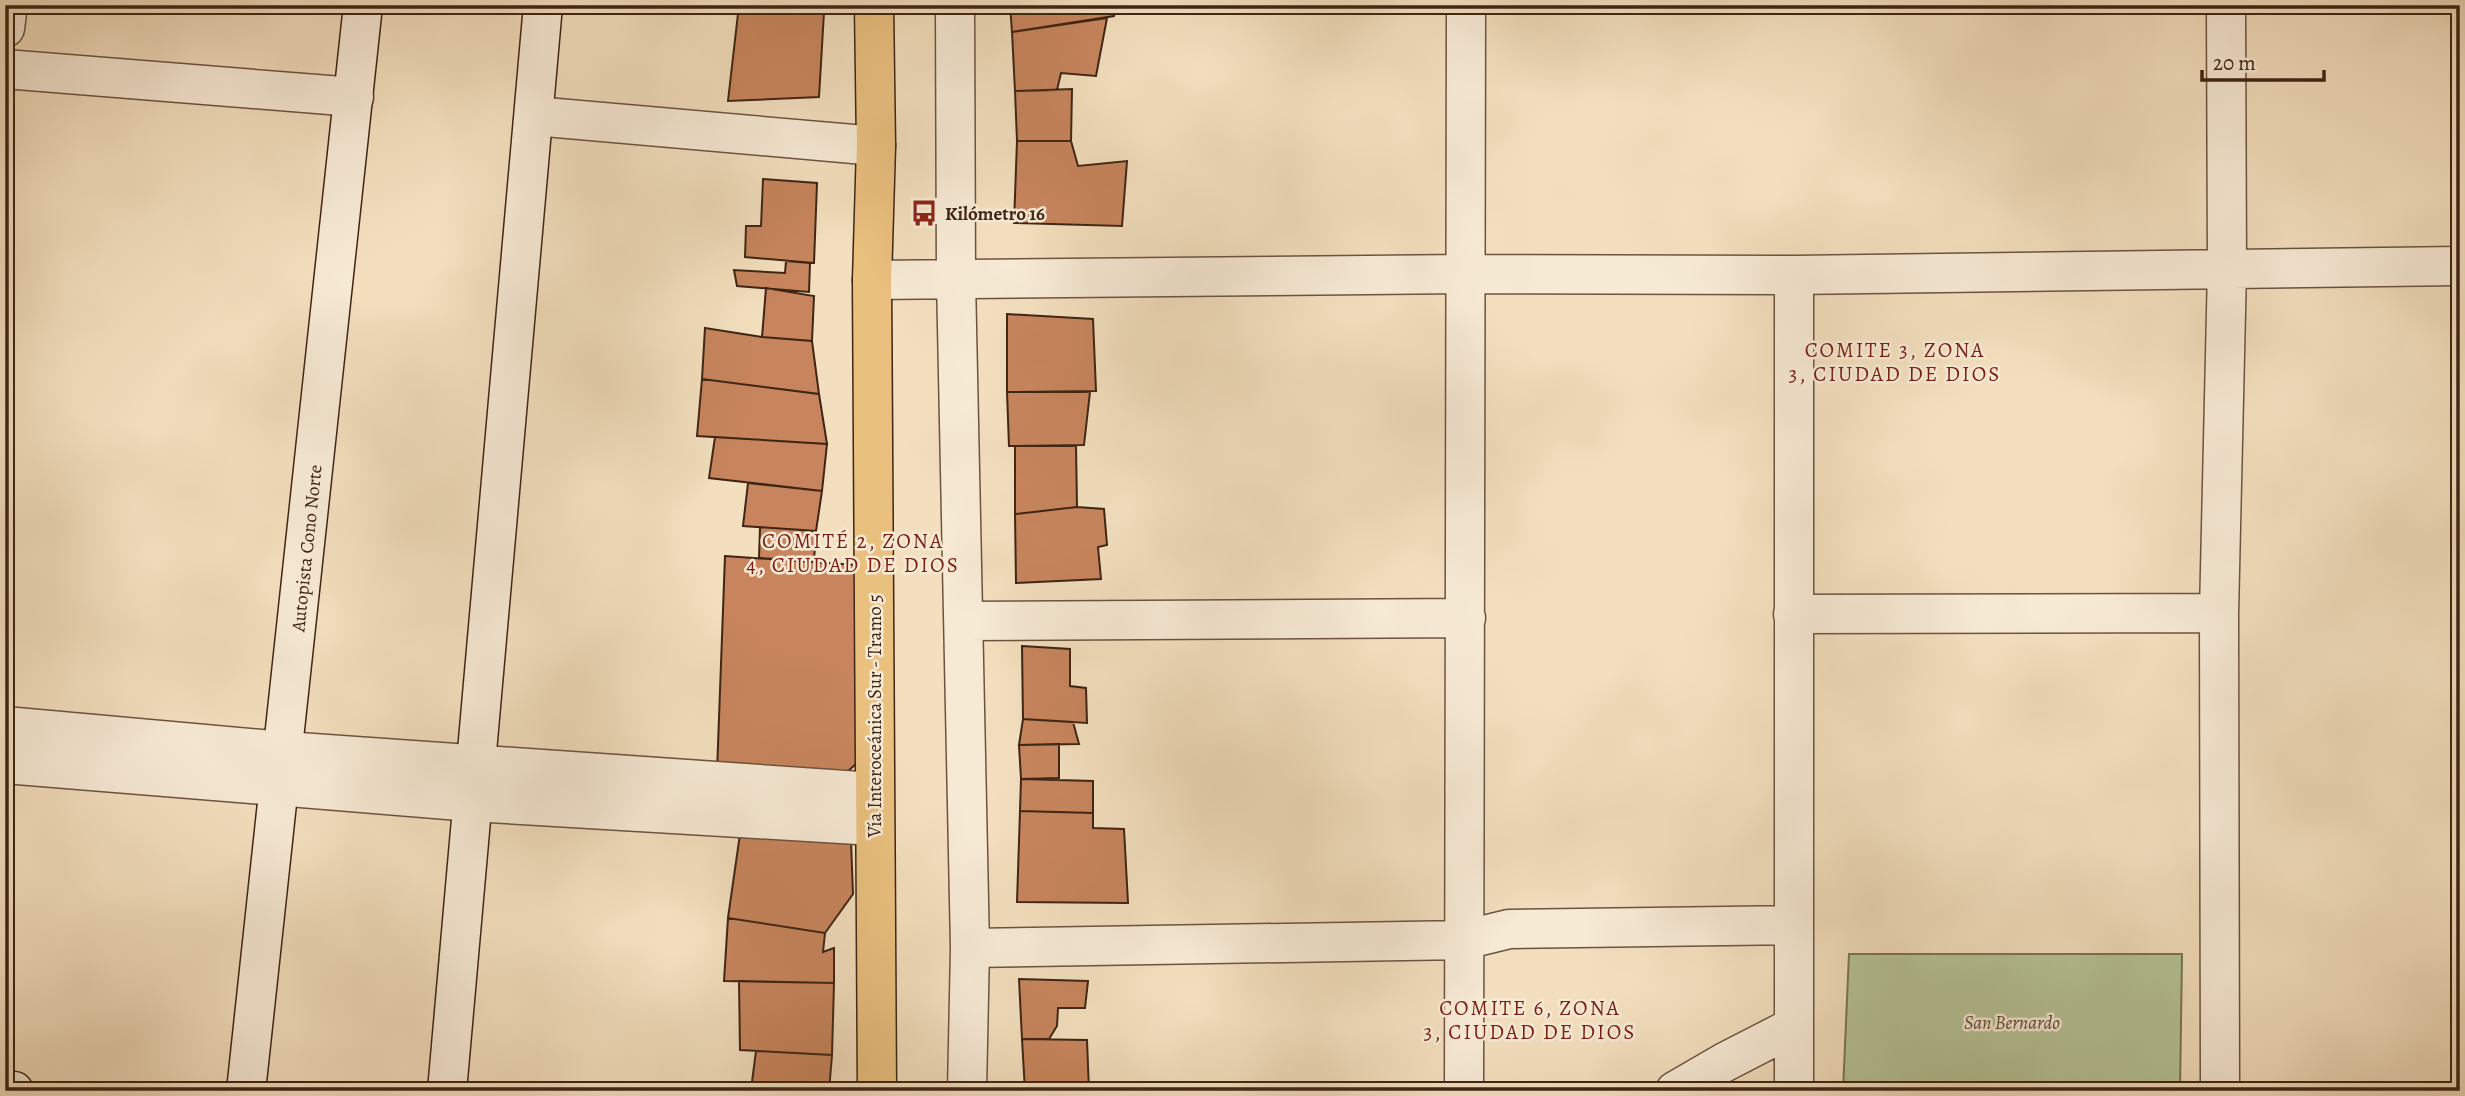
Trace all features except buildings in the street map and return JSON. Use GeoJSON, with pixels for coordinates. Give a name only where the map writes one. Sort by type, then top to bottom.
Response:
{"type":"FeatureCollection","features":[{"type":"Feature","properties":{"kind":"highway","name":"Vía Interoceánica Sur - Tramo 5"},"geometry":{"type":"LineString","coordinates":[[874,5],[876,146],[872,279],[877,1091]]}},
{"type":"Feature","properties":{"kind":"street"},"geometry":{"type":"LineString","coordinates":[[5,28],[8,5]]}},
{"type":"Feature","properties":{"kind":"street","name":"Autopista Cono Norte"},"geometry":{"type":"LineString","coordinates":[[246,1091],[363,5]]}},
{"type":"Feature","properties":{"kind":"street"},"geometry":{"type":"LineString","coordinates":[[447,1091],[543,5]]}},
{"type":"Feature","properties":{"kind":"street"},"geometry":{"type":"LineString","coordinates":[[955,5],[956,279],[970,948],[967,1091]]}},
{"type":"Feature","properties":{"kind":"street"},"geometry":{"type":"LineString","coordinates":[[1464,1091],[1466,5]]}},
{"type":"Feature","properties":{"kind":"street"},"geometry":{"type":"LineString","coordinates":[[2220,1091],[2219,613],[2227,269],[2226,5]]}},
{"type":"Feature","properties":{"kind":"street"},"geometry":{"type":"LineString","coordinates":[[5,69],[354,97]]}},
{"type":"Feature","properties":{"kind":"street"},"geometry":{"type":"LineString","coordinates":[[534,116],[876,146]]}},
{"type":"Feature","properties":{"kind":"street"},"geometry":{"type":"LineString","coordinates":[[872,279],[1465,274],[1794,275],[2460,266]]}},
{"type":"Feature","properties":{"kind":"street"},"geometry":{"type":"LineString","coordinates":[[1794,275],[1794,1091]]}},
{"type":"Feature","properties":{"kind":"street"},"geometry":{"type":"LineString","coordinates":[[1793,614],[2219,613]]}},
{"type":"Feature","properties":{"kind":"street"},"geometry":{"type":"LineString","coordinates":[[964,621],[1466,618]]}},
{"type":"Feature","properties":{"kind":"street"},"geometry":{"type":"LineString","coordinates":[[5,726],[282,768]]}},
{"type":"Feature","properties":{"kind":"street"},"geometry":{"type":"LineString","coordinates":[[5,764],[282,768],[874,809]]}},
{"type":"Feature","properties":{"kind":"street"},"geometry":{"type":"LineString","coordinates":[[970,948],[1464,940],[1509,929],[1794,925]]}},
{"type":"Feature","properties":{"kind":"street"},"geometry":{"type":"LineString","coordinates":[[1675,1091],[1793,1027]]}},
{"type":"Feature","properties":{"kind":"street"},"geometry":{"type":"LineString","coordinates":[[5,1090],[14,1091]]}},
{"type":"Feature","properties":{"kind":"green space","name":"San Bernardo"},"geometry":{"type":"Polygon","coordinates":[[[1849,954],[2182,954],[2180,1091],[1843,1091],[1849,954]]]}},
{"type":"Feature","properties":{"kind":"place","name":"Kilómetro 16"},"geometry":{"type":"Point","coordinates":[924,213]}},
{"type":"Feature","properties":{"kind":"district","name":"COMITE 3, ZONA 3, CIUDAD DE DIOS"},"geometry":{"type":"Point","coordinates":[1895,362]}},
{"type":"Feature","properties":{"kind":"district","name":"COMITÉ 2, ZONA 4, CIUDAD DE DIOS"},"geometry":{"type":"Point","coordinates":[853,553]}},
{"type":"Feature","properties":{"kind":"district","name":"COMITE 6, ZONA 3, CIUDAD DE DIOS"},"geometry":{"type":"Point","coordinates":[1530,1020]}}]}
